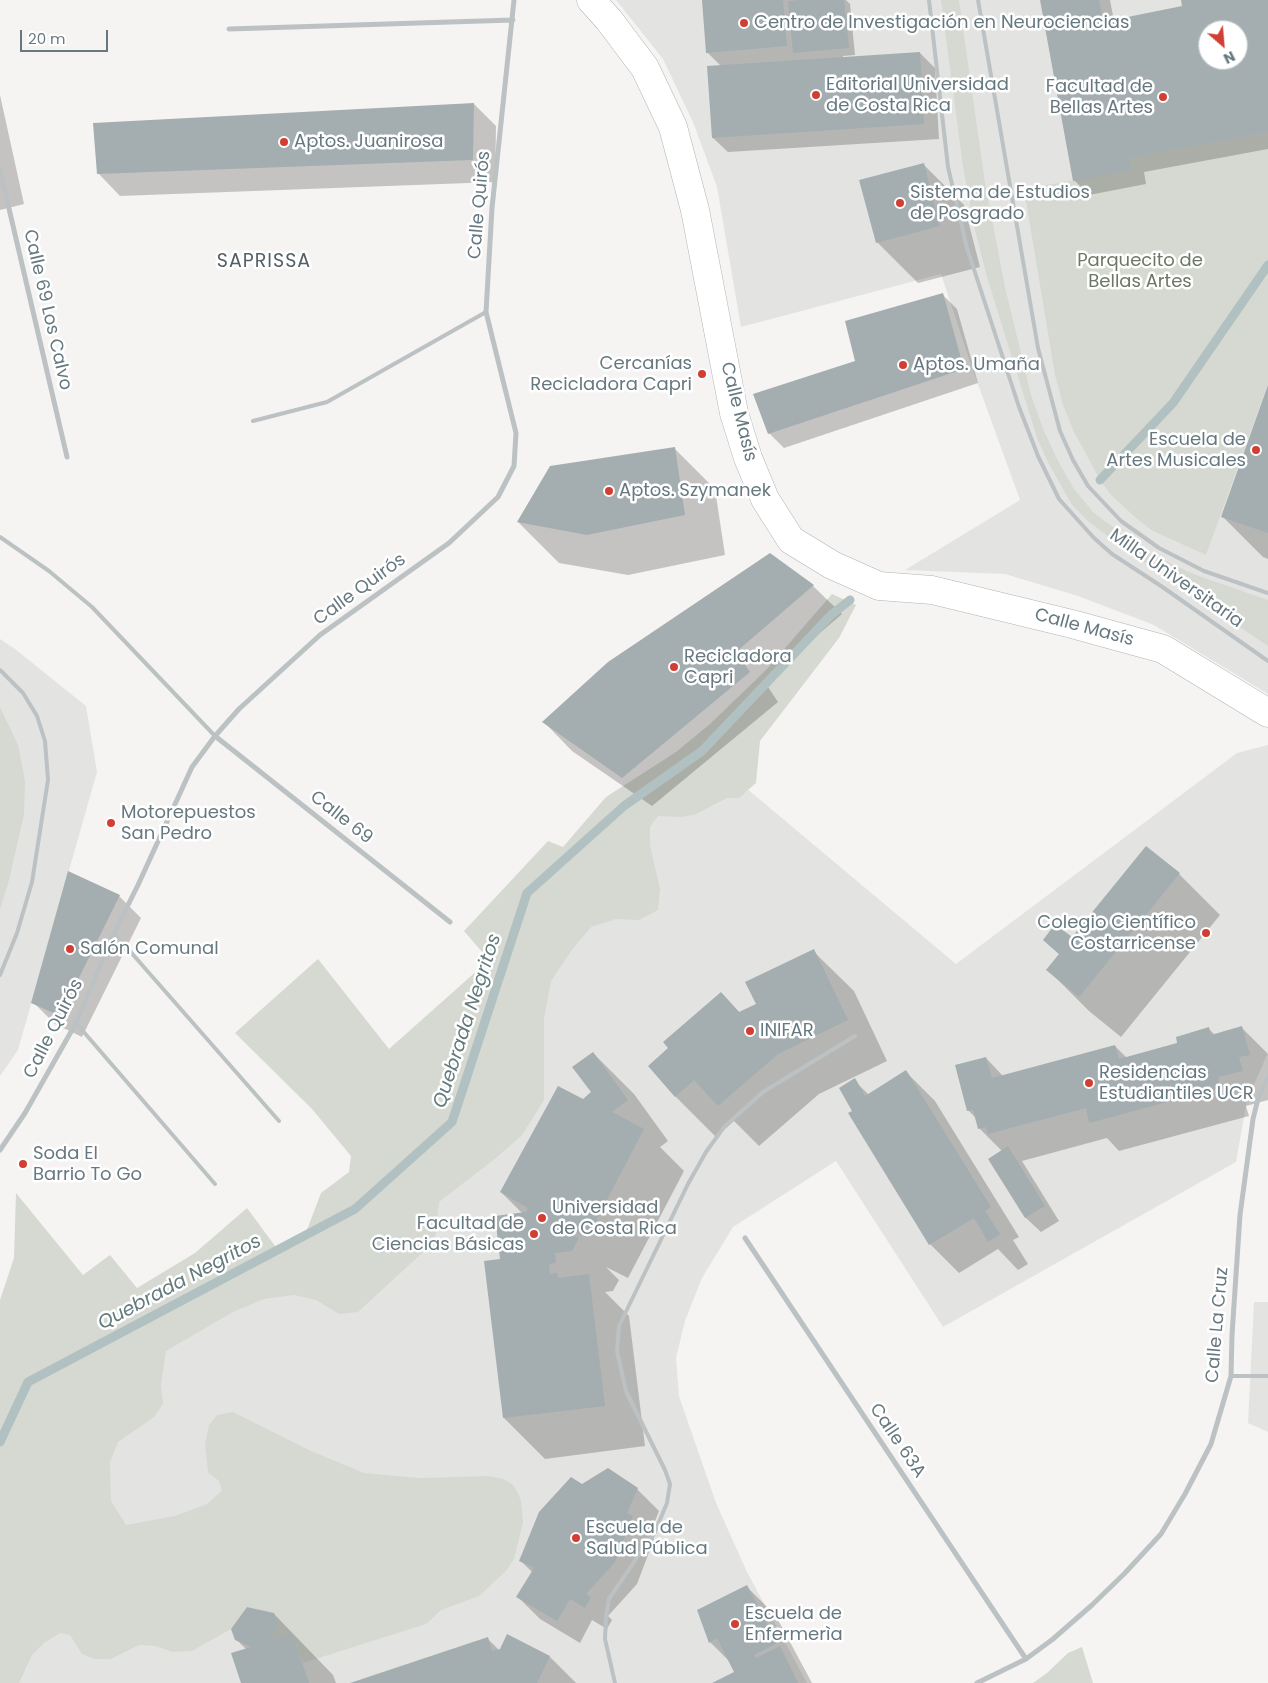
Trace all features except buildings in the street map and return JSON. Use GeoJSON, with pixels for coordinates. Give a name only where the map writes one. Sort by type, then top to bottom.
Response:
{"type":"FeatureCollection","features":[{"type":"Feature","properties":{"kind":"street","name":"Calle Quirós"},"geometry":{"type":"LineString","coordinates":[[0,1150],[26,1113],[76,1023],[114,933],[192,767],[214,736],[239,709],[320,635],[448,543],[498,497],[514,466],[516,433],[486,312],[492,208],[514,0]]}},
{"type":"Feature","properties":{"kind":"street","name":"Calle Masís"},"geometry":{"type":"LineString","coordinates":[[591,0],[609,20],[645,68],[673,127],[695,210],[734,413],[748,458],[765,499],[791,540],[832,565],[879,586],[932,590],[1072,624],[1163,649],[1268,713]]}},
{"type":"Feature","properties":{"kind":"street"},"geometry":{"type":"LineString","coordinates":[[229,29],[512,20]]}},
{"type":"Feature","properties":{"kind":"street","name":"Calle 69 Los Calvo"},"geometry":{"type":"LineString","coordinates":[[0,170],[67,457]]}},
{"type":"Feature","properties":{"kind":"street","name":"Calle 69"},"geometry":{"type":"LineString","coordinates":[[214,736],[450,922]]}},
{"type":"Feature","properties":{"kind":"street","name":"Calle La Cruz"},"geometry":{"type":"LineString","coordinates":[[977,1683],[1026,1659],[1053,1639],[1092,1605],[1161,1534],[1185,1494],[1211,1444],[1231,1376],[1240,1215],[1253,1119],[1258,1099],[1268,1078]]}},
{"type":"Feature","properties":{"kind":"street","name":"Calle 63A"},"geometry":{"type":"LineString","coordinates":[[745,1238],[1026,1659]]}},
{"type":"Feature","properties":{"kind":"lane","name":"Milla Universitaria"},"geometry":{"type":"LineString","coordinates":[[928,0],[948,167],[967,248],[1019,407],[1038,456],[1058,499],[1094,538],[1112,554],[1268,661]]}},
{"type":"Feature","properties":{"kind":"lane","name":"Milla Universitaria"},"geometry":{"type":"LineString","coordinates":[[978,0],[1038,348],[1060,431],[1073,460],[1088,486],[1121,521],[1159,548],[1204,571],[1268,593]]}},
{"type":"Feature","properties":{"kind":"lane"},"geometry":{"type":"LineString","coordinates":[[253,421],[326,402],[486,312]]}},
{"type":"Feature","properties":{"kind":"lane"},"geometry":{"type":"LineString","coordinates":[[0,537],[49,571],[92,607],[214,736]]}},
{"type":"Feature","properties":{"kind":"lane"},"geometry":{"type":"LineString","coordinates":[[0,670],[23,694],[37,716],[45,741],[48,780],[32,882],[17,932],[0,975]]}},
{"type":"Feature","properties":{"kind":"lane"},"geometry":{"type":"LineString","coordinates":[[114,933],[279,1121]]}},
{"type":"Feature","properties":{"kind":"lane"},"geometry":{"type":"LineString","coordinates":[[76,1023],[214,1184]]}},
{"type":"Feature","properties":{"kind":"lane"},"geometry":{"type":"LineString","coordinates":[[615,1683],[605,1639],[606,1617],[610,1599],[654,1534],[667,1503],[670,1484],[626,1391],[618,1351],[619,1326],[688,1184],[706,1152],[724,1127],[763,1092],[855,1036]]}},
{"type":"Feature","properties":{"kind":"lane"},"geometry":{"type":"LineString","coordinates":[[1231,1376],[1268,1376]]}},
{"type":"Feature","properties":{"kind":"shaded area"},"geometry":{"type":"Polygon","coordinates":[[[616,0],[1268,0],[1268,694],[1154,625],[1078,596],[1005,574],[905,570],[1020,500],[971,365],[941,274],[741,327],[717,187],[693,122],[663,59],[616,0]]]}},
{"type":"Feature","properties":{"kind":"shaded area"},"geometry":{"type":"Polygon","coordinates":[[[0,639],[86,706],[97,772],[18,1050],[0,1076],[0,639]]]}},
{"type":"Feature","properties":{"kind":"shaded area","name":"Universidad de Costa Rica"},"geometry":{"type":"Polygon","coordinates":[[[1268,745],[1268,1053],[1247,1100],[1236,1162],[943,1327],[836,1161],[733,1227],[702,1278],[685,1321],[676,1358],[679,1396],[716,1503],[747,1572],[807,1683],[0,1683],[28,1382],[355,1209],[527,893],[702,751],[956,964],[1237,753],[1268,745]]]}},
{"type":"Feature","properties":{"kind":"shaded area"},"geometry":{"type":"Polygon","coordinates":[[[1254,1302],[1268,1302],[1268,1432],[1248,1423],[1254,1302]]]}},
{"type":"Feature","properties":{"kind":"green space"},"geometry":{"type":"Polygon","coordinates":[[[941,0],[959,0],[985,183],[1005,287],[1031,395],[1044,431],[1058,461],[1074,489],[1094,513],[1152,555],[1196,575],[1268,600],[1268,646],[1130,553],[1089,522],[1072,505],[1048,462],[1037,438],[987,277],[974,226],[963,167],[941,0]]]}},
{"type":"Feature","properties":{"kind":"green space","name":"Parquecito de Bellas Artes"},"geometry":{"type":"Polygon","coordinates":[[[1268,132],[1268,384],[1206,555],[1153,531],[1111,495],[1100,480],[1074,432],[1063,405],[1055,375],[1024,189],[1132,170],[1130,158],[1268,132]]]}},
{"type":"Feature","properties":{"kind":"green space"},"geometry":{"type":"Polygon","coordinates":[[[832,594],[856,605],[839,638],[760,741],[756,783],[739,798],[727,798],[694,815],[680,817],[658,816],[650,827],[650,845],[660,889],[658,910],[639,920],[616,919],[591,927],[571,951],[551,981],[544,1019],[544,1100],[522,1135],[496,1158],[439,1202],[436,1235],[423,1252],[358,1312],[339,1314],[316,1300],[294,1295],[264,1299],[233,1312],[166,1351],[161,1385],[163,1404],[154,1417],[118,1442],[110,1462],[111,1501],[126,1525],[175,1516],[207,1504],[222,1491],[219,1481],[208,1472],[205,1444],[209,1425],[217,1415],[233,1412],[311,1451],[364,1473],[420,1478],[489,1476],[504,1479],[513,1485],[518,1493],[521,1501],[523,1522],[514,1559],[506,1571],[479,1596],[441,1610],[426,1624],[303,1663],[292,1633],[270,1640],[279,1623],[274,1613],[247,1607],[231,1629],[192,1651],[173,1652],[155,1646],[139,1645],[111,1659],[94,1659],[82,1654],[70,1635],[60,1633],[44,1643],[32,1655],[19,1683],[0,1683],[0,1300],[14,1258],[16,1193],[83,1275],[110,1255],[137,1288],[195,1253],[247,1208],[278,1250],[305,1235],[321,1193],[349,1172],[351,1156],[312,1109],[235,1033],[318,959],[389,1049],[489,960],[464,931],[548,841],[563,847],[606,797],[676,752],[710,724],[766,670],[832,594]]]}},
{"type":"Feature","properties":{"kind":"green space"},"geometry":{"type":"Polygon","coordinates":[[[0,707],[18,745],[25,781],[24,815],[8,884],[0,909],[0,707]]]}},
{"type":"Feature","properties":{"kind":"green space"},"geometry":{"type":"Polygon","coordinates":[[[1082,1647],[1093,1683],[1033,1683],[1047,1673],[1068,1653],[1082,1647]]]}},
{"type":"Feature","properties":{"kind":"waterway","name":"Quebrada Negritos"},"geometry":{"type":"LineString","coordinates":[[1100,480],[1173,403],[1268,265]]}},
{"type":"Feature","properties":{"kind":"waterway","name":"Quebrada Negritos"},"geometry":{"type":"LineString","coordinates":[[0,1442],[28,1382],[355,1209],[452,1122],[527,893],[624,806],[702,751],[831,615],[850,600]]}},
{"type":"Feature","properties":{"kind":"place","name":"Centro de Investigación en Neurociencias"},"geometry":{"type":"Point","coordinates":[744,23]}},
{"type":"Feature","properties":{"kind":"place","name":"Editorial Universidad de Costa Rica"},"geometry":{"type":"Point","coordinates":[816,95]}},
{"type":"Feature","properties":{"kind":"place","name":"Facultad de Bellas Artes"},"geometry":{"type":"Point","coordinates":[1163,97]}},
{"type":"Feature","properties":{"kind":"place","name":"Aptos. Juanirosa"},"geometry":{"type":"Point","coordinates":[284,142]}},
{"type":"Feature","properties":{"kind":"place","name":"Sistema de Estudios de Posgrado"},"geometry":{"type":"Point","coordinates":[900,203]}},
{"type":"Feature","properties":{"kind":"place","name":"Aptos. Umaña"},"geometry":{"type":"Point","coordinates":[903,365]}},
{"type":"Feature","properties":{"kind":"place","name":"Cercanías Recicladora Capri"},"geometry":{"type":"Point","coordinates":[702,374]}},
{"type":"Feature","properties":{"kind":"place","name":"Escuela de Artes Musicales"},"geometry":{"type":"Point","coordinates":[1256,450]}},
{"type":"Feature","properties":{"kind":"place","name":"Aptos. Szymanek"},"geometry":{"type":"Point","coordinates":[609,491]}},
{"type":"Feature","properties":{"kind":"place","name":"Recicladora Capri"},"geometry":{"type":"Point","coordinates":[674,667]}},
{"type":"Feature","properties":{"kind":"place","name":"Motorepuestos San Pedro"},"geometry":{"type":"Point","coordinates":[111,823]}},
{"type":"Feature","properties":{"kind":"place","name":"Colegio Científico Costarricense"},"geometry":{"type":"Point","coordinates":[1206,933]}},
{"type":"Feature","properties":{"kind":"place","name":"Salón Comunal"},"geometry":{"type":"Point","coordinates":[70,949]}},
{"type":"Feature","properties":{"kind":"place","name":"INIFAR"},"geometry":{"type":"Point","coordinates":[750,1031]}},
{"type":"Feature","properties":{"kind":"place","name":"Residencias Estudiantiles UCR"},"geometry":{"type":"Point","coordinates":[1089,1083]}},
{"type":"Feature","properties":{"kind":"place","name":"Soda El Barrio To Go"},"geometry":{"type":"Point","coordinates":[23,1164]}},
{"type":"Feature","properties":{"kind":"place","name":"Universidad de Costa Rica"},"geometry":{"type":"Point","coordinates":[542,1218]}},
{"type":"Feature","properties":{"kind":"place","name":"Facultad de Ciencias Básicas"},"geometry":{"type":"Point","coordinates":[534,1234]}},
{"type":"Feature","properties":{"kind":"place","name":"Escuela de Salud Pública"},"geometry":{"type":"Point","coordinates":[576,1538]}},
{"type":"Feature","properties":{"kind":"place","name":"Escuela de Enfermerìa"},"geometry":{"type":"Point","coordinates":[735,1624]}},
{"type":"Feature","properties":{"kind":"district","name":"SAPRISSA"},"geometry":{"type":"Point","coordinates":[264,262]}}]}
